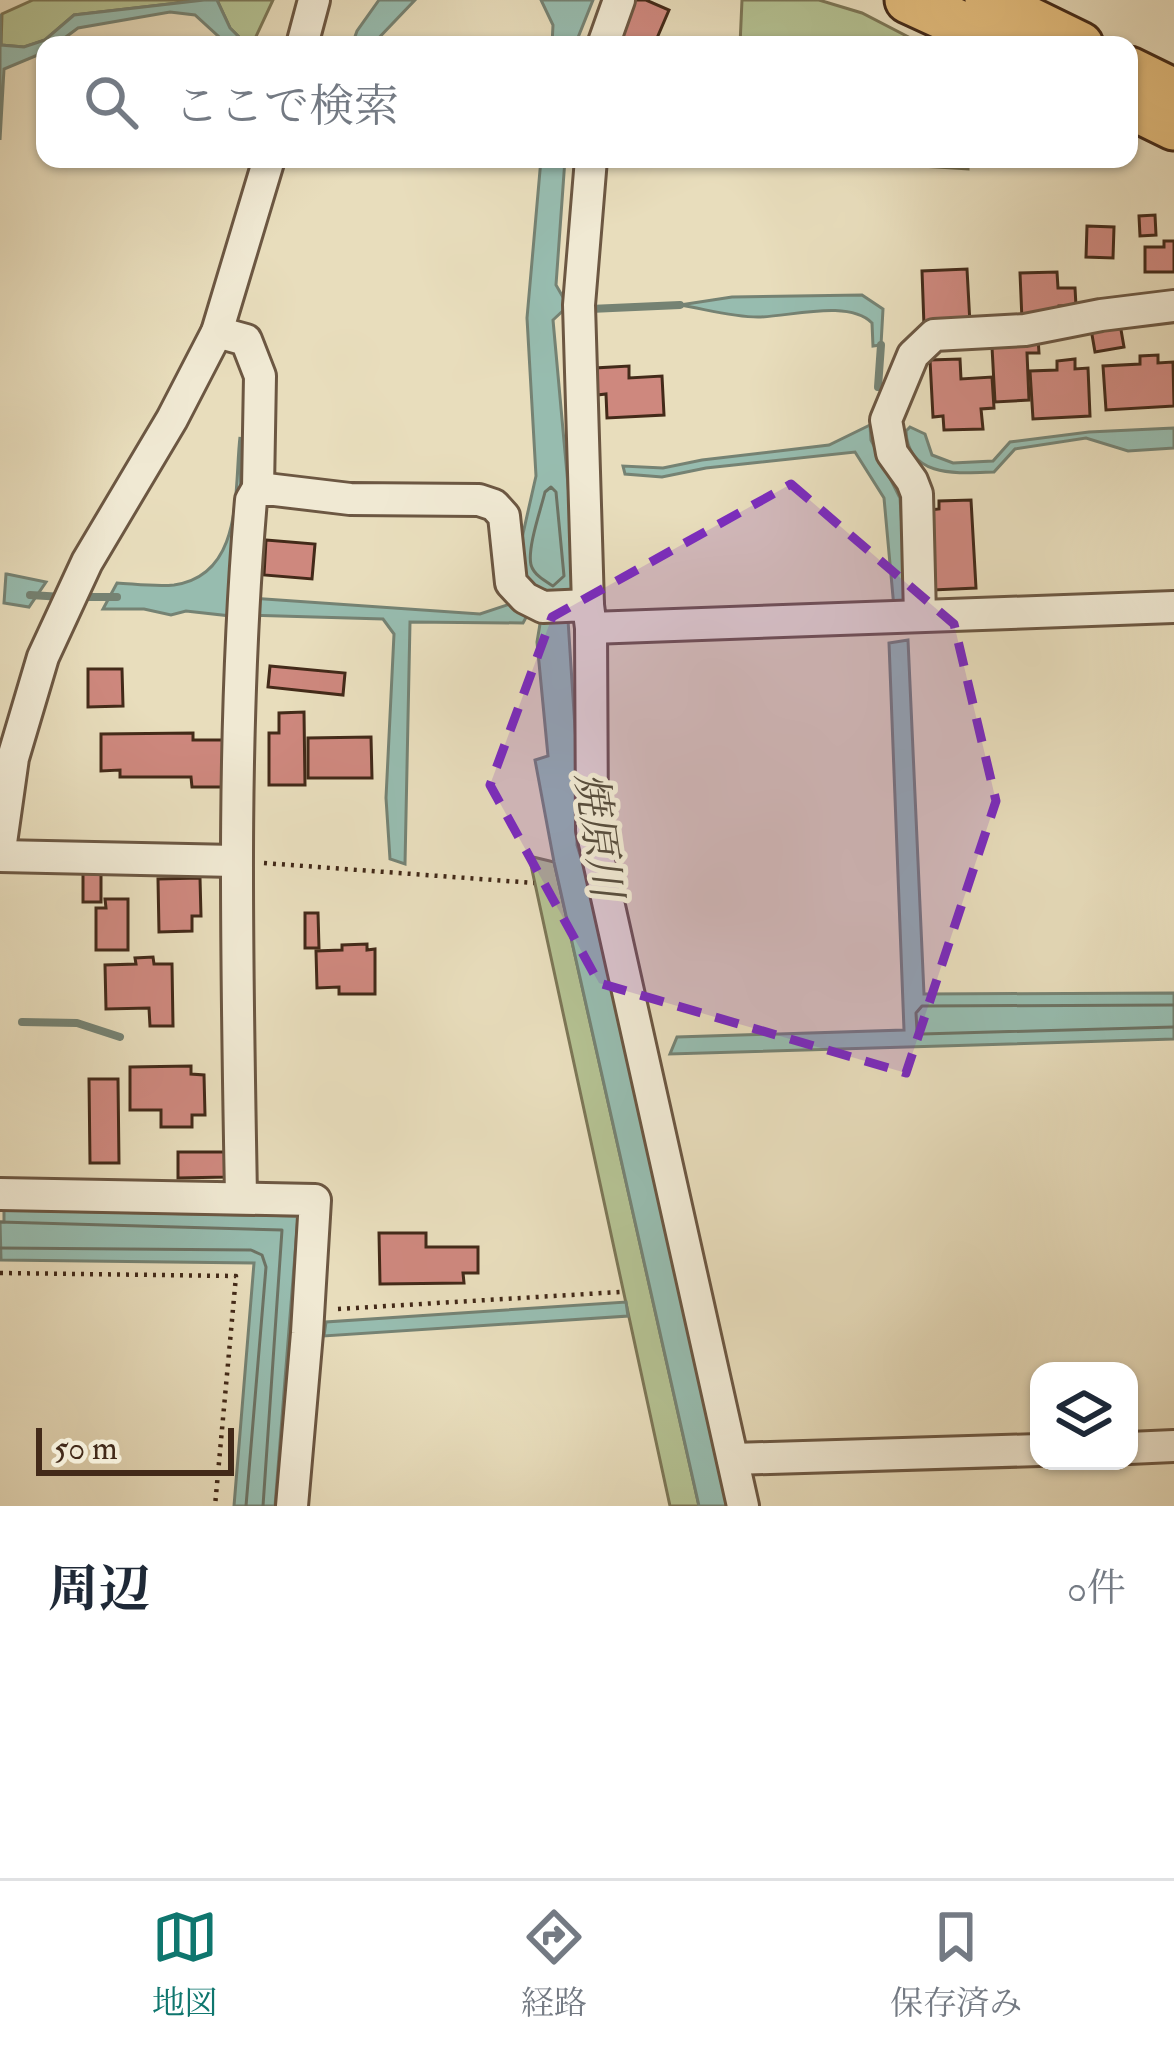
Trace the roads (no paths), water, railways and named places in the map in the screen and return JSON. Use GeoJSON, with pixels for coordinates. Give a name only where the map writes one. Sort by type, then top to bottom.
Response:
{"type":"FeatureCollection","features":[{"type":"Feature","properties":{"kind":"highway"},"geometry":{"type":"LineString","coordinates":[[908,0],[986,36]]}},
{"type":"Feature","properties":{"kind":"highway"},"geometry":{"type":"LineString","coordinates":[[988,0],[1062,36]]}},
{"type":"Feature","properties":{"kind":"highway"},"geometry":{"type":"LineString","coordinates":[[1138,74],[1174,92]]}},
{"type":"Feature","properties":{"kind":"highway"},"geometry":{"type":"LineString","coordinates":[[1138,109],[1174,127]]}},
{"type":"Feature","properties":{"kind":"street"},"geometry":{"type":"LineString","coordinates":[[304,36],[314,0]]}},
{"type":"Feature","properties":{"kind":"street"},"geometry":{"type":"LineString","coordinates":[[606,36],[619,0]]}},
{"type":"Feature","properties":{"kind":"street"},"geometry":{"type":"LineString","coordinates":[[235,861],[0,853],[13,758],[43,657],[71,597],[218,332],[266,168]]}},
{"type":"Feature","properties":{"kind":"street"},"geometry":{"type":"LineString","coordinates":[[590,168],[579,305],[572,612],[592,830],[743,1506]]}},
{"type":"Feature","properties":{"kind":"street"},"geometry":{"type":"LineString","coordinates":[[1101,316],[1112,300],[1174,289]]}},
{"type":"Feature","properties":{"kind":"street"},"geometry":{"type":"LineString","coordinates":[[920,616],[917,494],[892,453],[886,419],[913,355],[934,335],[1025,330],[1174,306]]}},
{"type":"Feature","properties":{"kind":"street"},"geometry":{"type":"LineString","coordinates":[[218,332],[246,340],[260,376],[258,488],[251,500],[242,607],[235,861],[242,1197]]}},
{"type":"Feature","properties":{"kind":"street"},"geometry":{"type":"LineString","coordinates":[[258,488],[350,500],[479,500],[494,505],[504,516],[511,583],[525,598],[572,612],[879,618],[1174,607]]}},
{"type":"Feature","properties":{"kind":"street"},"geometry":{"type":"LineString","coordinates":[[0,1194],[315,1200],[292,1506]]}},
{"type":"Feature","properties":{"kind":"street"},"geometry":{"type":"LineString","coordinates":[[1138,1448],[1174,1446]]}},
{"type":"Feature","properties":{"kind":"street"},"geometry":{"type":"LineString","coordinates":[[733,1459],[1030,1450]]}},
{"type":"Feature","properties":{"kind":"water"},"geometry":{"type":"Polygon","coordinates":[[[217,0],[238,36],[218,36],[195,15],[170,12],[50,36],[74,15],[217,0]]]}},
{"type":"Feature","properties":{"kind":"water"},"geometry":{"type":"Polygon","coordinates":[[[379,0],[415,0],[381,36],[355,36],[379,0]]]}},
{"type":"Feature","properties":{"kind":"water"},"geometry":{"type":"Polygon","coordinates":[[[541,0],[593,0],[579,36],[552,36],[553,25],[541,0]]]}},
{"type":"Feature","properties":{"kind":"water"},"geometry":{"type":"Polygon","coordinates":[[[0,14],[1,45],[36,43],[36,56],[4,69],[0,140],[0,14]]]}},
{"type":"Feature","properties":{"kind":"water"},"geometry":{"type":"Polygon","coordinates":[[[540,168],[564,168],[556,285],[568,306],[553,320],[577,584],[561,597],[568,620],[577,759],[577,845],[729,1506],[699,1506],[535,760],[548,756],[537,642],[541,618],[519,573],[536,476],[527,318],[540,168]]]}},
{"type":"Feature","properties":{"kind":"water"},"geometry":{"type":"Polygon","coordinates":[[[862,295],[883,309],[881,345],[873,346],[872,323],[848,312],[748,317],[680,305],[732,297],[862,295]]]}},
{"type":"Feature","properties":{"kind":"water"},"geometry":{"type":"Polygon","coordinates":[[[870,425],[871,440],[900,498],[907,607],[894,608],[884,498],[855,452],[662,477],[625,474],[623,466],[663,468],[829,445],[870,425]]]}},
{"type":"Feature","properties":{"kind":"water"},"geometry":{"type":"Polygon","coordinates":[[[910,427],[925,434],[932,455],[953,463],[993,461],[1010,442],[1089,432],[1174,428],[1174,448],[1128,451],[1086,438],[1015,449],[994,472],[952,472],[916,458],[909,447],[906,431],[910,427]]]}},
{"type":"Feature","properties":{"kind":"water"},"geometry":{"type":"Polygon","coordinates":[[[240,437],[241,519],[231,616],[103,609],[117,583],[174,585],[197,578],[213,565],[231,527],[240,437]]]}},
{"type":"Feature","properties":{"kind":"water"},"geometry":{"type":"Polygon","coordinates":[[[6,574],[46,582],[29,607],[4,603],[6,574]]]}},
{"type":"Feature","properties":{"kind":"water"},"geometry":{"type":"Polygon","coordinates":[[[252,598],[480,614],[510,604],[529,612],[523,623],[410,622],[405,864],[390,859],[386,798],[394,634],[383,619],[249,615],[252,598]]]}},
{"type":"Feature","properties":{"kind":"water"},"geometry":{"type":"Polygon","coordinates":[[[908,640],[924,994],[1174,993],[1174,1039],[670,1054],[677,1037],[904,1030],[889,643],[908,640]]]}},
{"type":"Feature","properties":{"kind":"water"},"geometry":{"type":"Polygon","coordinates":[[[4,1210],[298,1216],[275,1506],[234,1506],[254,1263],[1,1260],[4,1210]]]}},
{"type":"Feature","properties":{"kind":"water"},"geometry":{"type":"Polygon","coordinates":[[[626,1302],[628,1316],[324,1336],[326,1322],[626,1302]]]}},
{"type":"Feature","properties":{"kind":"waterway"},"geometry":{"type":"LineString","coordinates":[[590,309],[680,305]]}},
{"type":"Feature","properties":{"kind":"waterway"},"geometry":{"type":"LineString","coordinates":[[878,387],[881,345]]}},
{"type":"Feature","properties":{"kind":"waterway"},"geometry":{"type":"LineString","coordinates":[[30,595],[63,597]]}},
{"type":"Feature","properties":{"kind":"waterway"},"geometry":{"type":"LineString","coordinates":[[78,597],[117,597]]}},
{"type":"Feature","properties":{"kind":"waterway"},"geometry":{"type":"LineString","coordinates":[[22,1022],[77,1023],[120,1037]]}},
{"type":"Feature","properties":{"kind":"water label","name":"焼原川"},"geometry":{"type":"Point","coordinates":[598,835]}}]}
